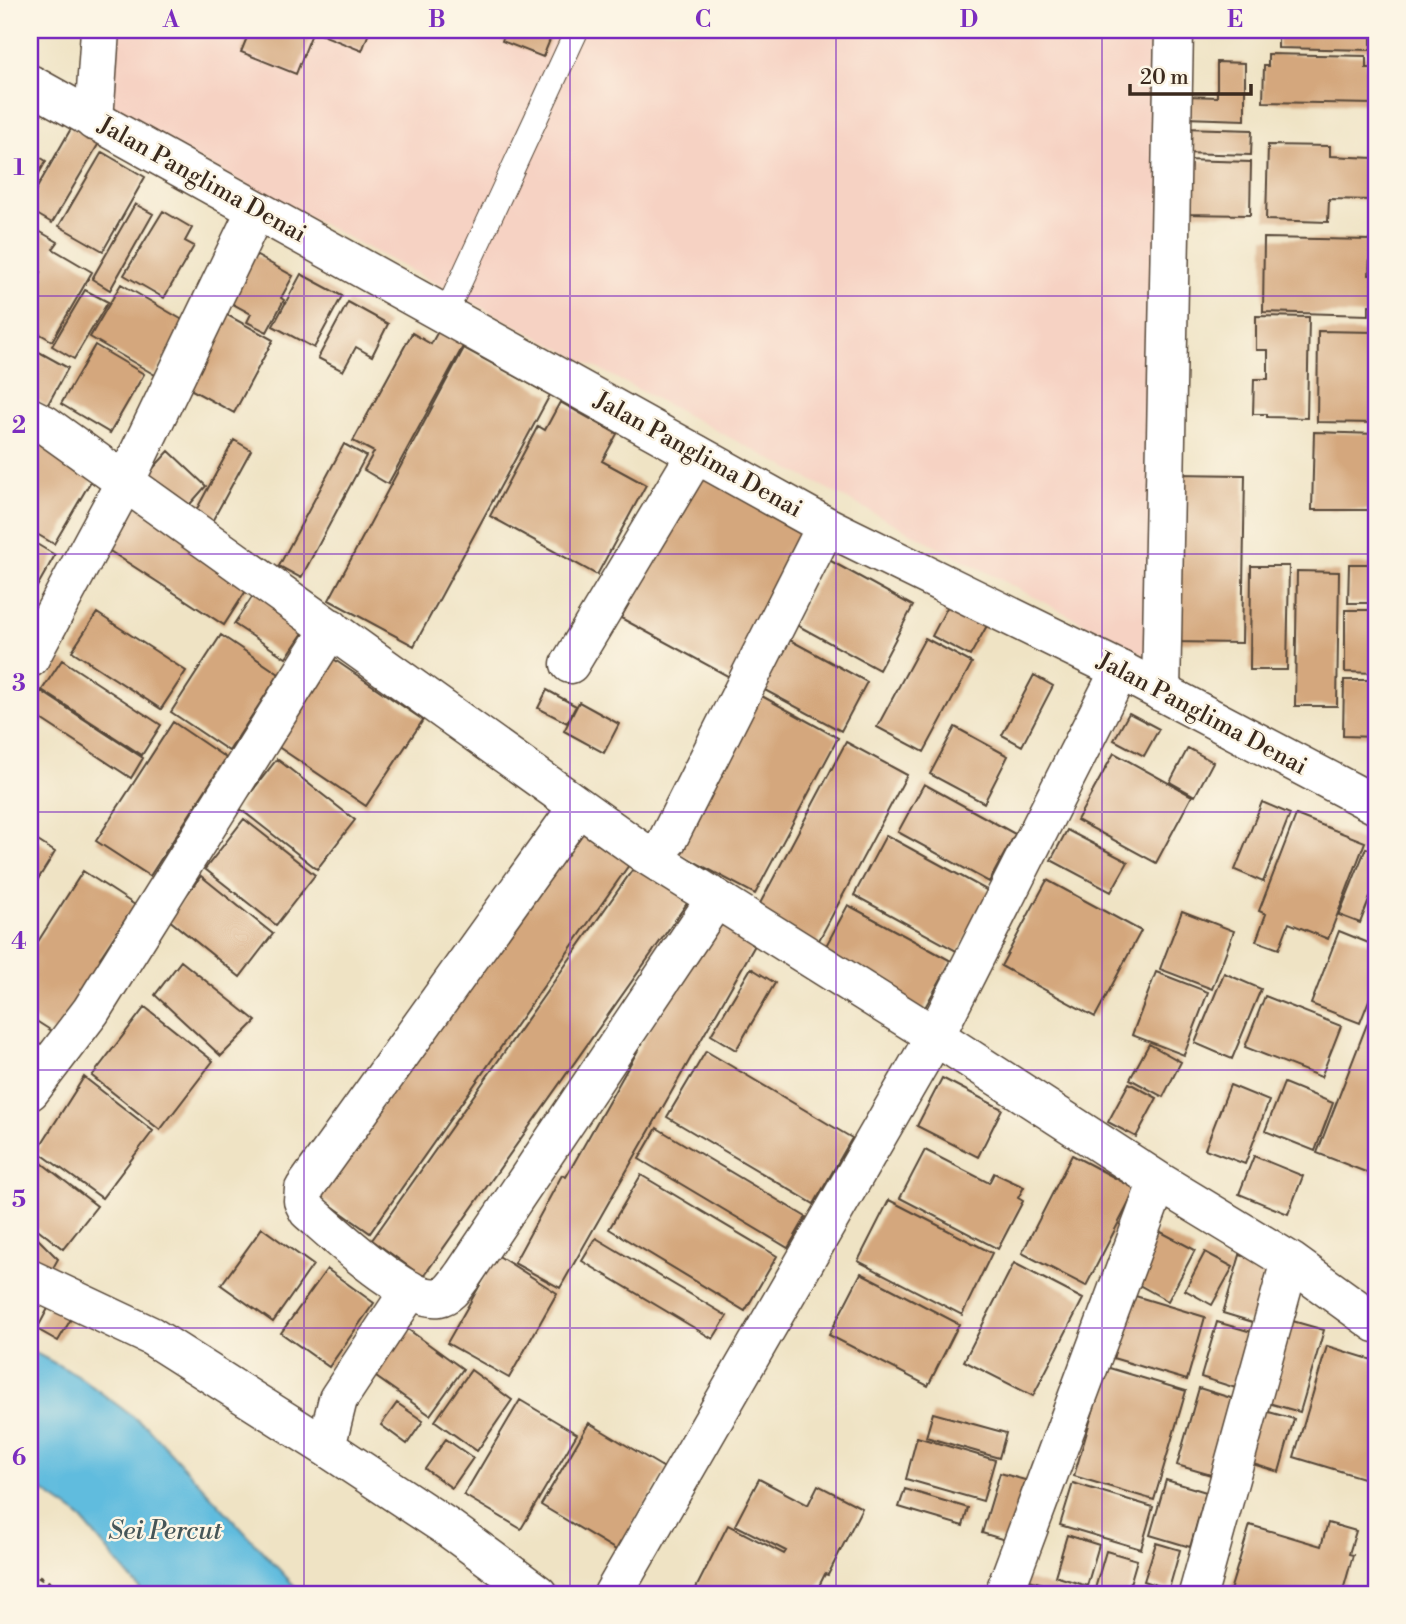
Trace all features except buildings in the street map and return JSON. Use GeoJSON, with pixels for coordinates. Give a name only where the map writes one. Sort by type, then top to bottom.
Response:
{"type":"FeatureCollection","features":[{"type":"Feature","properties":{"kind":"street"},"geometry":{"type":"LineString","coordinates":[[94,121],[100,30]]}},
{"type":"Feature","properties":{"kind":"street"},"geometry":{"type":"LineString","coordinates":[[1161,692],[1174,30]]}},
{"type":"Feature","properties":{"kind":"street","name":"Jalan Panglima Denai"},"geometry":{"type":"LineString","coordinates":[[30,85],[826,526],[1120,670],[1376,805]]}},
{"type":"Feature","properties":{"kind":"street"},"geometry":{"type":"LineString","coordinates":[[30,658],[125,482],[256,210]]}},
{"type":"Feature","properties":{"kind":"street"},"geometry":{"type":"LineString","coordinates":[[30,417],[331,628],[578,807],[715,901],[934,1036],[1158,1181],[1290,1261],[1376,1323]]}},
{"type":"Feature","properties":{"kind":"street"},"geometry":{"type":"LineString","coordinates":[[570,664],[696,454]]}},
{"type":"Feature","properties":{"kind":"street"},"geometry":{"type":"LineString","coordinates":[[668,839],[826,526]]}},
{"type":"Feature","properties":{"kind":"street"},"geometry":{"type":"LineString","coordinates":[[30,1091],[91,1011],[331,628]]}},
{"type":"Feature","properties":{"kind":"street"},"geometry":{"type":"LineString","coordinates":[[612,1594],[934,1036],[1120,670]]}},
{"type":"Feature","properties":{"kind":"street"},"geometry":{"type":"LineString","coordinates":[[578,807],[304,1189],[303,1201],[308,1211],[374,1268],[410,1290],[430,1297],[441,1297],[449,1293],[715,901]]}},
{"type":"Feature","properties":{"kind":"street"},"geometry":{"type":"LineString","coordinates":[[1004,1594],[1158,1181]]}},
{"type":"Feature","properties":{"kind":"street"},"geometry":{"type":"LineString","coordinates":[[1198,1594],[1290,1261]]}},
{"type":"Feature","properties":{"kind":"street"},"geometry":{"type":"LineString","coordinates":[[30,1279],[151,1336],[447,1527],[538,1594]]}},
{"type":"Feature","properties":{"kind":"street"},"geometry":{"type":"LineString","coordinates":[[326,1447],[338,1399],[410,1290]]}},
{"type":"Feature","properties":{"kind":"lane"},"geometry":{"type":"LineString","coordinates":[[445,315],[577,30]]}},
{"type":"Feature","properties":{"kind":"path"},"geometry":{"type":"LineString","coordinates":[[30,1571],[66,1594]]}},
{"type":"Feature","properties":{"kind":"shaded area"},"geometry":{"type":"Polygon","coordinates":[[[113,30],[1164,30],[1156,661],[112,114],[113,30]]]}},
{"type":"Feature","properties":{"kind":"water","name":"Sei Percut"},"geometry":{"type":"Polygon","coordinates":[[[30,1350],[77,1375],[147,1427],[302,1594],[144,1594],[78,1515],[30,1482],[30,1350]]]}}]}
